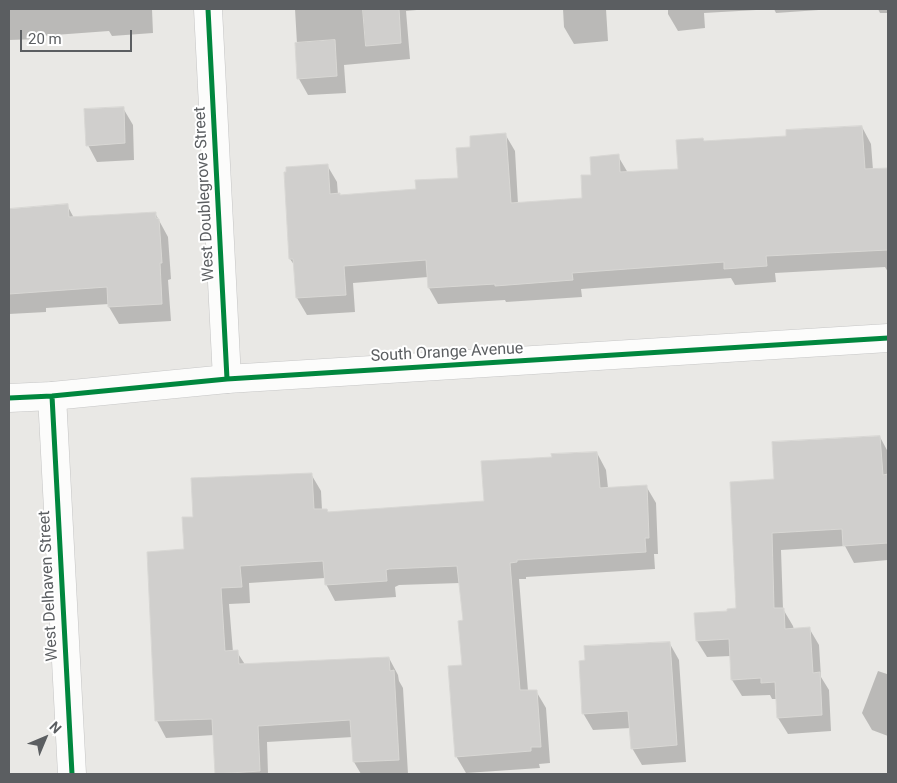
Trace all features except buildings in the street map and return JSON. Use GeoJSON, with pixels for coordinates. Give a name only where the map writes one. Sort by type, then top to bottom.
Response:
{"type":"FeatureCollection","features":[{"type":"Feature","properties":{"kind":"street","name":"West Doublegrove Street"},"geometry":{"type":"LineString","coordinates":[[208,9],[227,379]]}},
{"type":"Feature","properties":{"kind":"street","name":"South Orange Avenue"},"geometry":{"type":"LineString","coordinates":[[9,398],[52,396],[227,379],[888,338]]}},
{"type":"Feature","properties":{"kind":"street","name":"West Delhaven Street"},"geometry":{"type":"LineString","coordinates":[[52,396],[72,774]]}},
{"type":"Feature","properties":{"kind":"cycle path"},"geometry":{"type":"LineString","coordinates":[[208,9],[227,379]]}},
{"type":"Feature","properties":{"kind":"cycle path"},"geometry":{"type":"LineString","coordinates":[[9,398],[52,396],[227,379],[888,338]]}},
{"type":"Feature","properties":{"kind":"cycle path"},"geometry":{"type":"LineString","coordinates":[[52,396],[72,774]]}}]}
